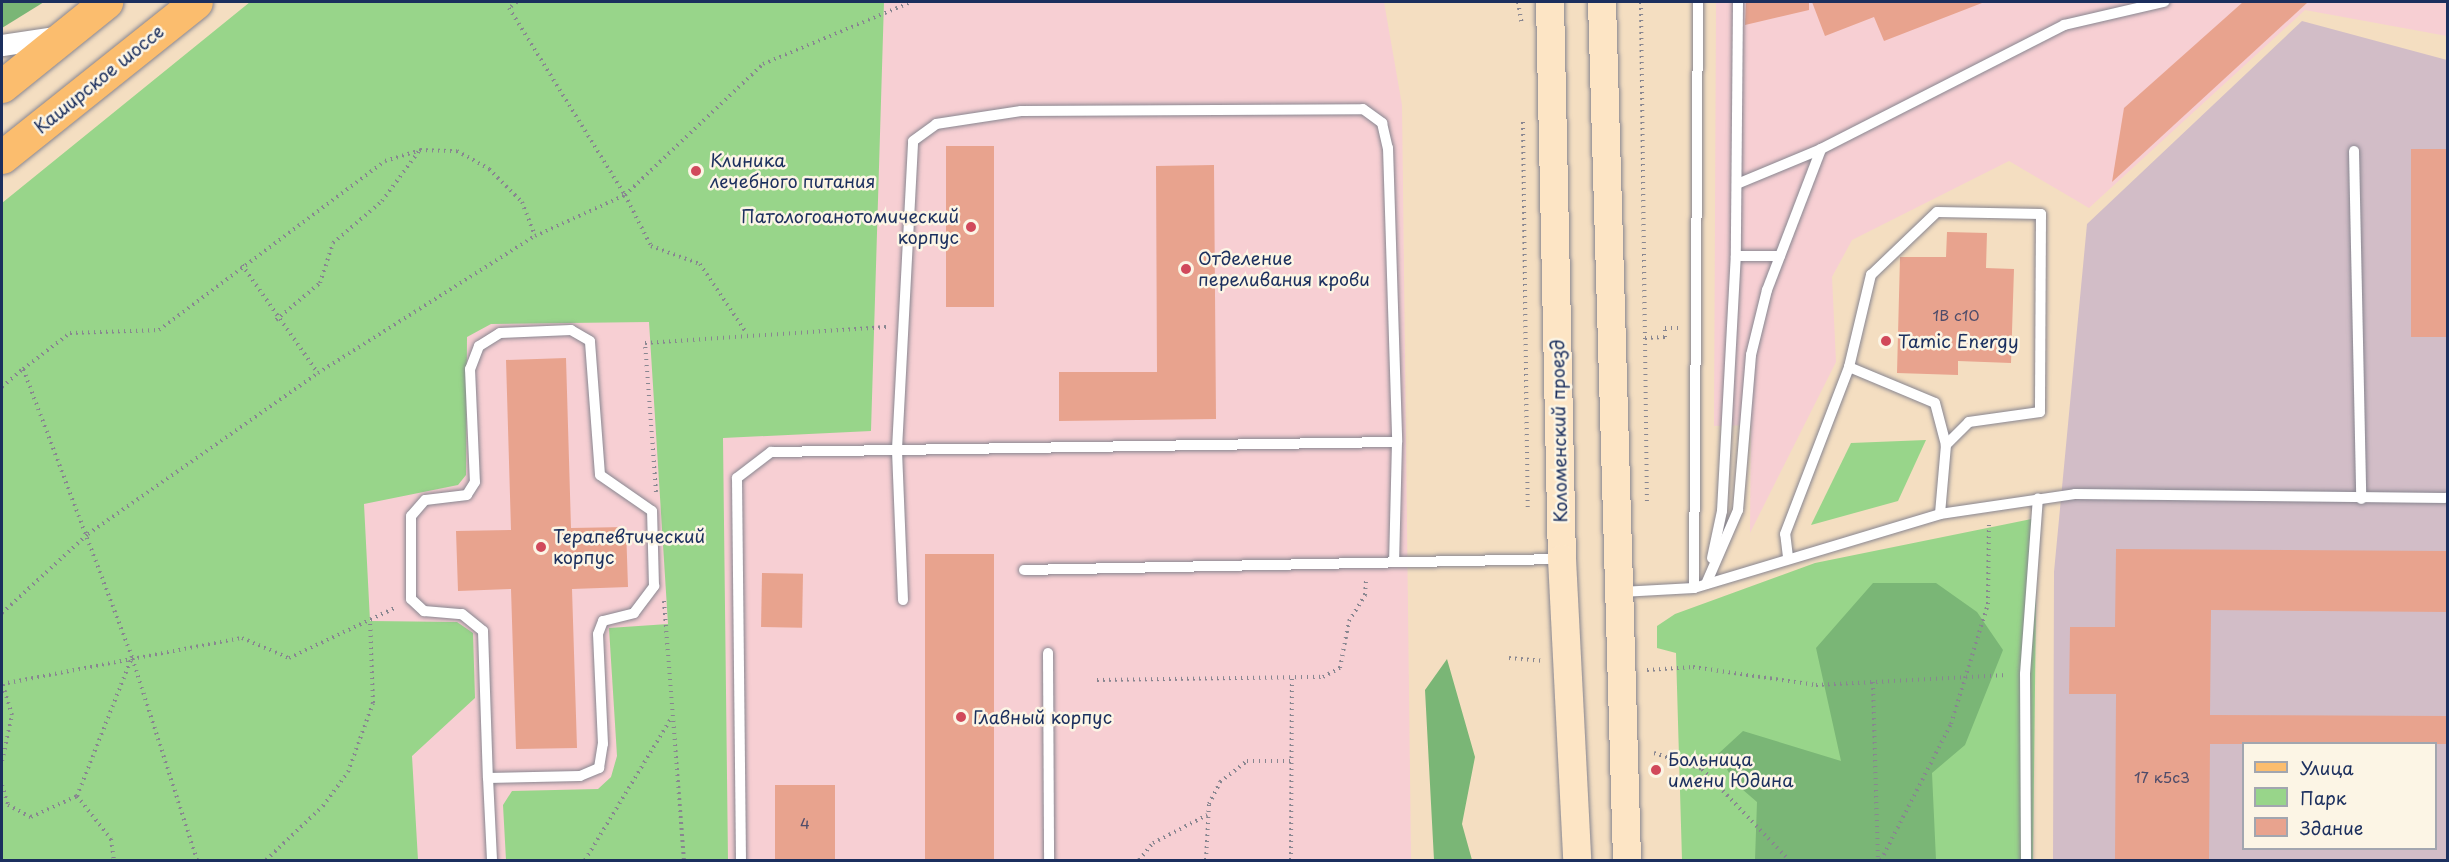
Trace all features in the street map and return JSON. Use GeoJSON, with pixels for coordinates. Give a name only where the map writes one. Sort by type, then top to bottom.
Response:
{"type":"FeatureCollection","features":[{"type":"Feature","properties":{"kind":"main road"},"geometry":{"type":"LineString","coordinates":[[2,86],[106,2]]}},
{"type":"Feature","properties":{"kind":"main road","name":"Каширское шоссе"},"geometry":{"type":"LineString","coordinates":[[2,157],[196,2]]}},
{"type":"Feature","properties":{"kind":"main road"},"geometry":{"type":"LineString","coordinates":[[1536,2],[1554,155]]}},
{"type":"Feature","properties":{"kind":"main road","name":"Коломенский проезд"},"geometry":{"type":"LineString","coordinates":[[1550,2],[1562,559],[1577,861]]}},
{"type":"Feature","properties":{"kind":"main road"},"geometry":{"type":"LineString","coordinates":[[1602,2],[1616,592],[1628,861]]}},
{"type":"Feature","properties":{"kind":"street"},"geometry":{"type":"LineString","coordinates":[[2,45],[64,35]]}},
{"type":"Feature","properties":{"kind":"lane"},"geometry":{"type":"LineString","coordinates":[[1694,588],[1698,2]]}},
{"type":"Feature","properties":{"kind":"lane"},"geometry":{"type":"LineString","coordinates":[[1706,584],[1722,511],[1736,256],[1738,2]]}},
{"type":"Feature","properties":{"kind":"lane"},"geometry":{"type":"LineString","coordinates":[[1737,183],[1821,149],[2064,26],[2164,2]]}},
{"type":"Feature","properties":{"kind":"lane"},"geometry":{"type":"LineString","coordinates":[[903,600],[897,449],[901,326],[913,141],[936,124],[1021,111],[1363,109],[1382,123],[1388,148],[1397,442],[1394,561]]}},
{"type":"Feature","properties":{"kind":"lane"},"geometry":{"type":"LineString","coordinates":[[1706,584],[1737,510],[1751,355],[1780,256],[1821,149]]}},
{"type":"Feature","properties":{"kind":"lane"},"geometry":{"type":"LineString","coordinates":[[2354,151],[2361,499]]}},
{"type":"Feature","properties":{"kind":"lane"},"geometry":{"type":"LineString","coordinates":[[1788,557],[1788,526],[1849,366],[1871,274],[1937,212],[2041,214],[2040,412],[1969,422],[1946,445]]}},
{"type":"Feature","properties":{"kind":"lane"},"geometry":{"type":"LineString","coordinates":[[1736,256],[1780,256]]}},
{"type":"Feature","properties":{"kind":"lane"},"geometry":{"type":"LineString","coordinates":[[488,778],[580,776],[599,768],[603,744],[598,634],[603,621],[634,614],[654,586],[652,511],[600,475],[590,340],[571,330],[500,333],[478,346],[470,369],[475,482],[467,495],[424,500],[411,516],[411,599],[424,611],[462,614],[483,631],[488,778],[492,861]]}},
{"type":"Feature","properties":{"kind":"lane"},"geometry":{"type":"LineString","coordinates":[[1849,366],[1935,403],[1946,445],[1940,514]]}},
{"type":"Feature","properties":{"kind":"lane"},"geometry":{"type":"LineString","coordinates":[[741,861],[737,478],[771,452],[1397,442]]}},
{"type":"Feature","properties":{"kind":"lane"},"geometry":{"type":"LineString","coordinates":[[1616,592],[1694,588],[1788,557],[1940,514],[2038,498],[2075,494],[2361,499],[2448,498]]}},
{"type":"Feature","properties":{"kind":"lane"},"geometry":{"type":"LineString","coordinates":[[2026,861],[2025,674],[2038,498]]}},
{"type":"Feature","properties":{"kind":"lane"},"geometry":{"type":"LineString","coordinates":[[1024,570],[1562,559]]}},
{"type":"Feature","properties":{"kind":"lane"},"geometry":{"type":"LineString","coordinates":[[1048,652],[1049,861]]}},
{"type":"Feature","properties":{"kind":"path"},"geometry":{"type":"LineString","coordinates":[[517,2],[509,8],[625,195],[651,246],[700,264],[747,335]]}},
{"type":"Feature","properties":{"kind":"path"},"geometry":{"type":"LineString","coordinates":[[2,613],[88,534],[318,374],[535,236],[625,195],[763,64],[911,2]]}},
{"type":"Feature","properties":{"kind":"path"},"geometry":{"type":"LineString","coordinates":[[1518,2],[1522,28]]}},
{"type":"Feature","properties":{"kind":"path"},"geometry":{"type":"LineString","coordinates":[[1641,2],[1647,506]]}},
{"type":"Feature","properties":{"kind":"path"},"geometry":{"type":"LineString","coordinates":[[1523,110],[1528,509]]}},
{"type":"Feature","properties":{"kind":"path"},"geometry":{"type":"LineString","coordinates":[[2,387],[70,333],[159,330],[242,265],[385,161],[420,150],[456,152],[489,169],[522,202],[535,236]]}},
{"type":"Feature","properties":{"kind":"path"},"geometry":{"type":"LineString","coordinates":[[276,320],[320,283],[333,243],[382,201],[420,150]]}},
{"type":"Feature","properties":{"kind":"path"},"geometry":{"type":"LineString","coordinates":[[242,265],[276,320],[318,374]]}},
{"type":"Feature","properties":{"kind":"path"},"geometry":{"type":"LineString","coordinates":[[657,506],[645,343],[901,326]]}},
{"type":"Feature","properties":{"kind":"path"},"geometry":{"type":"LineString","coordinates":[[1645,338],[1665,336]]}},
{"type":"Feature","properties":{"kind":"path"},"geometry":{"type":"LineString","coordinates":[[23,369],[88,534],[132,657],[197,861]]}},
{"type":"Feature","properties":{"kind":"path"},"geometry":{"type":"LineString","coordinates":[[1879,861],[1951,724],[1988,604],[1989,506]]}},
{"type":"Feature","properties":{"kind":"path"},"geometry":{"type":"LineString","coordinates":[[1097,680],[1323,677],[1340,668],[1349,621],[1365,595],[1367,562]]}},
{"type":"Feature","properties":{"kind":"path"},"geometry":{"type":"LineString","coordinates":[[663,588],[684,861]]}},
{"type":"Feature","properties":{"kind":"path"},"geometry":{"type":"LineString","coordinates":[[2,761],[12,715],[2,683],[242,638],[289,658],[370,621],[411,599]]}},
{"type":"Feature","properties":{"kind":"path"},"geometry":{"type":"LineString","coordinates":[[266,861],[323,807],[348,772],[373,703],[370,621]]}},
{"type":"Feature","properties":{"kind":"path"},"geometry":{"type":"LineString","coordinates":[[2,785],[8,805],[31,817],[77,796],[132,657]]}},
{"type":"Feature","properties":{"kind":"path"},"geometry":{"type":"LineString","coordinates":[[1650,670],[1692,667],[1816,685],[2025,674]]}},
{"type":"Feature","properties":{"kind":"path"},"geometry":{"type":"LineString","coordinates":[[1291,861],[1292,679]]}},
{"type":"Feature","properties":{"kind":"path"},"geometry":{"type":"LineString","coordinates":[[1873,682],[1879,861]]}},
{"type":"Feature","properties":{"kind":"path"},"geometry":{"type":"LineString","coordinates":[[585,861],[673,717]]}},
{"type":"Feature","properties":{"kind":"path"},"geometry":{"type":"LineString","coordinates":[[1654,753],[1711,777],[1789,861]]}},
{"type":"Feature","properties":{"kind":"path"},"geometry":{"type":"LineString","coordinates":[[1206,861],[1208,815],[1220,782],[1247,761],[1291,761]]}},
{"type":"Feature","properties":{"kind":"path"},"geometry":{"type":"LineString","coordinates":[[77,796],[111,839],[114,861]]}},
{"type":"Feature","properties":{"kind":"path"},"geometry":{"type":"LineString","coordinates":[[1139,861],[1153,843],[1208,815]]}},
{"type":"Feature","properties":{"kind":"shaded area"},"geometry":{"type":"Polygon","coordinates":[[[384,2],[1384,2],[1402,105],[1411,860],[2,860],[384,2]]]}},
{"type":"Feature","properties":{"kind":"shaded area"},"geometry":{"type":"Polygon","coordinates":[[[1716,2],[2447,2],[2447,36],[2305,10],[2089,208],[2009,161],[1852,240],[1832,277],[1836,362],[1750,533],[1751,425],[1714,426],[1716,2]]]}},
{"type":"Feature","properties":{"kind":"shaded area"},"geometry":{"type":"Polygon","coordinates":[[[2302,21],[2447,60],[2447,860],[2053,860],[2054,572],[2087,224],[2302,21]]]}},
{"type":"Feature","properties":{"kind":"green space"},"geometry":{"type":"Polygon","coordinates":[[[2,2],[44,2],[2,28],[2,2]]]}},
{"type":"Feature","properties":{"kind":"green space"},"geometry":{"type":"Polygon","coordinates":[[[250,2],[884,2],[871,431],[723,438],[728,860],[506,860],[503,805],[512,791],[598,789],[611,777],[617,756],[609,628],[668,624],[649,322],[491,324],[467,337],[466,475],[458,485],[364,504],[370,621],[457,622],[473,633],[475,698],[412,756],[418,860],[2,860],[2,203],[250,2]]]}},
{"type":"Feature","properties":{"kind":"green space"},"geometry":{"type":"Polygon","coordinates":[[[1926,440],[1898,501],[1811,525],[1851,443],[1926,440]]]}},
{"type":"Feature","properties":{"kind":"green space"},"geometry":{"type":"Polygon","coordinates":[[[2037,518],[2033,860],[1682,860],[1676,653],[1657,648],[1657,626],[1675,614],[1815,563],[2037,518]]]}},
{"type":"Feature","properties":{"kind":"green space"},"geometry":{"type":"Polygon","coordinates":[[[1873,583],[1936,583],[1977,612],[2003,650],[1965,745],[1932,773],[1936,860],[1755,860],[1757,802],[1735,783],[1718,754],[1743,731],[1841,761],[1816,648],[1873,583]]]}},
{"type":"Feature","properties":{"kind":"green space"},"geometry":{"type":"Polygon","coordinates":[[[1447,659],[1475,757],[1462,824],[1472,860],[1434,860],[1425,690],[1447,659]]]}},
{"type":"Feature","properties":{"kind":"building"},"geometry":{"type":"Polygon","coordinates":[[[1746,2],[1809,2],[1809,10],[1745,25],[1746,2]]]}},
{"type":"Feature","properties":{"kind":"building"},"geometry":{"type":"Polygon","coordinates":[[[1812,2],[1982,3],[1884,41],[1874,17],[1825,36],[1812,2]]]}},
{"type":"Feature","properties":{"kind":"building"},"geometry":{"type":"Polygon","coordinates":[[[2243,2],[2308,2],[2112,182],[2124,108],[2243,2]]]}},
{"type":"Feature","properties":{"kind":"building","name":"Патологоанотомический корпус"},"geometry":{"type":"Polygon","coordinates":[[[946,146],[994,146],[994,307],[946,307],[946,146]]]}},
{"type":"Feature","properties":{"kind":"building"},"geometry":{"type":"Polygon","coordinates":[[[2411,149],[2448,149],[2448,337],[2411,337],[2411,149]]]}},
{"type":"Feature","properties":{"kind":"building","name":"Отделение переливания крови"},"geometry":{"type":"Polygon","coordinates":[[[1214,165],[1216,419],[1059,421],[1059,372],[1157,372],[1156,166],[1214,165]]]}},
{"type":"Feature","properties":{"kind":"building"},"geometry":{"type":"Polygon","coordinates":[[[1947,232],[1987,233],[1986,268],[2014,269],[2011,363],[1958,361],[1958,375],[1897,373],[1900,257],[1946,257],[1947,232]]]}},
{"type":"Feature","properties":{"kind":"building","name":"Терапевтический корпус"},"geometry":{"type":"Polygon","coordinates":[[[566,358],[571,528],[626,527],[628,587],[572,589],[577,748],[516,749],[511,589],[458,591],[456,531],[511,530],[506,360],[566,358]]]}},
{"type":"Feature","properties":{"kind":"building"},"geometry":{"type":"Polygon","coordinates":[[[2116,549],[2448,551],[2448,612],[2211,610],[2210,715],[2448,716],[2448,744],[2437,744],[2437,742],[2242,742],[2242,744],[2210,744],[2209,861],[2115,861],[2116,694],[2069,694],[2070,627],[2115,627],[2116,549]]]}},
{"type":"Feature","properties":{"kind":"building","name":"Главный корпус"},"geometry":{"type":"Polygon","coordinates":[[[925,554],[994,554],[994,860],[925,860],[925,554]]]}},
{"type":"Feature","properties":{"kind":"building"},"geometry":{"type":"Polygon","coordinates":[[[762,573],[803,574],[802,628],[761,627],[762,573]]]}},
{"type":"Feature","properties":{"kind":"building"},"geometry":{"type":"Polygon","coordinates":[[[775,785],[835,785],[835,860],[775,860],[775,785]]]}},
{"type":"Feature","properties":{"kind":"place","name":"Клиника лечебного питания"},"geometry":{"type":"Point","coordinates":[696,171]}},
{"type":"Feature","properties":{"kind":"place","name":"Патологоанотомический корпус"},"geometry":{"type":"Point","coordinates":[971,227]}},
{"type":"Feature","properties":{"kind":"place","name":"Отделение переливания крови"},"geometry":{"type":"Point","coordinates":[1186,269]}},
{"type":"Feature","properties":{"kind":"place","name":"Tamic Energy"},"geometry":{"type":"Point","coordinates":[1886,341]}},
{"type":"Feature","properties":{"kind":"place","name":"Терапевтический корпус"},"geometry":{"type":"Point","coordinates":[541,547]}},
{"type":"Feature","properties":{"kind":"place","name":"Главный корпус"},"geometry":{"type":"Point","coordinates":[961,717]}},
{"type":"Feature","properties":{"kind":"place","name":"Больница имени Юдина"},"geometry":{"type":"Point","coordinates":[1656,770]}}]}
